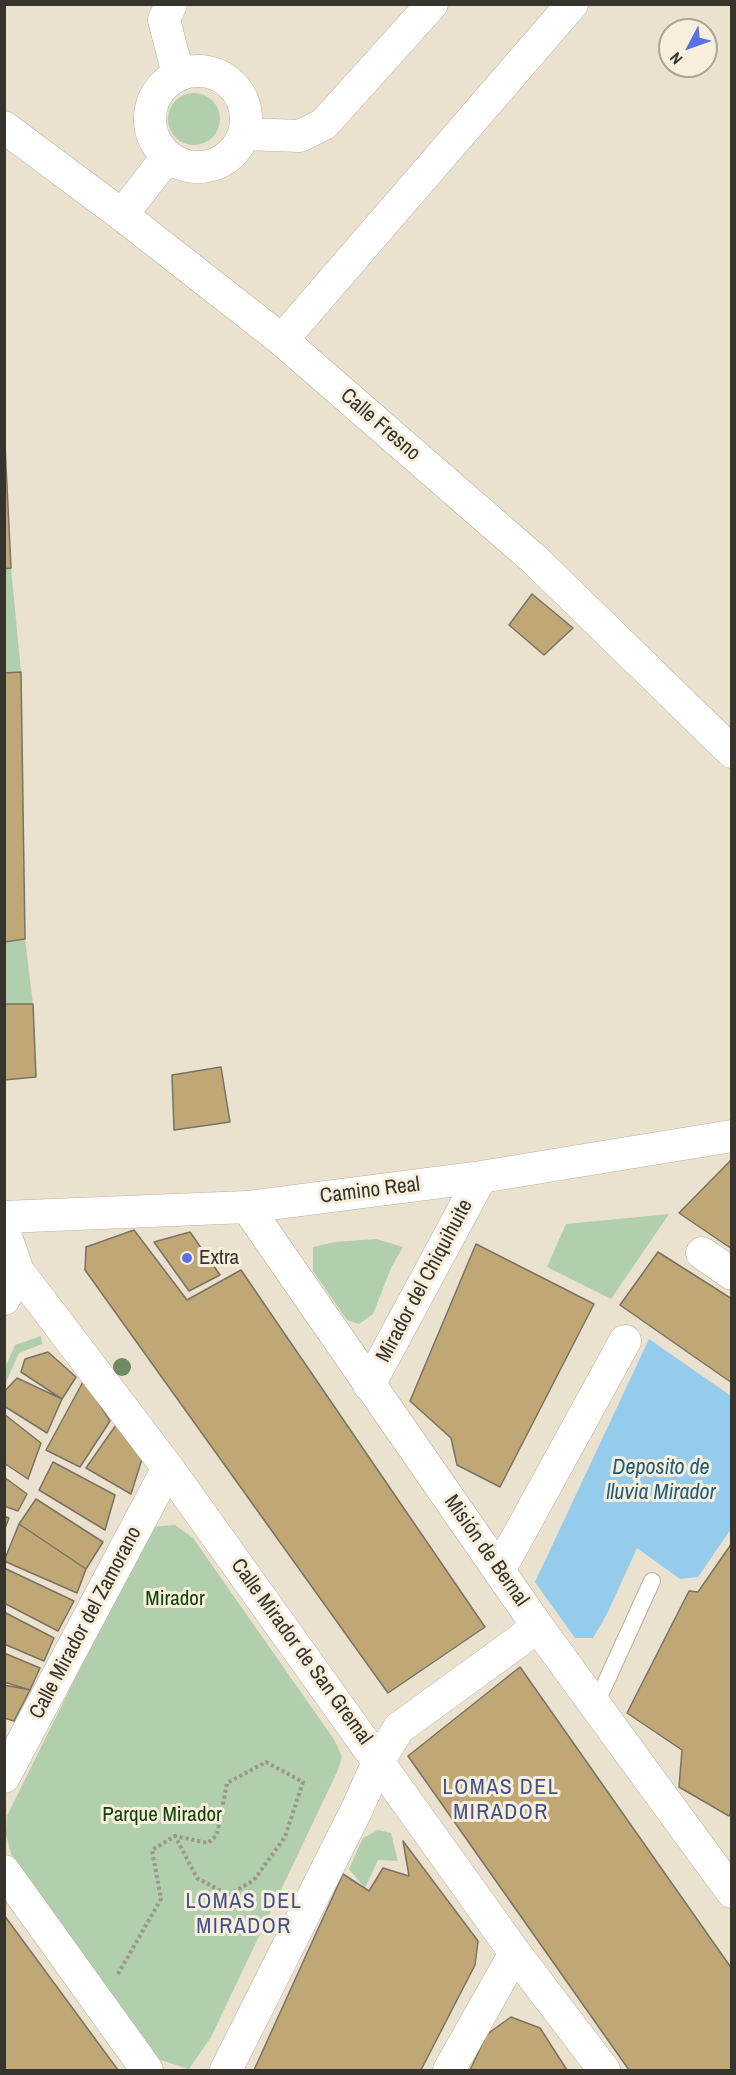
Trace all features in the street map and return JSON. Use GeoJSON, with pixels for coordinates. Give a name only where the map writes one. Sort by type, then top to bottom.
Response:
{"type":"FeatureCollection","features":[{"type":"Feature","properties":{"kind":"street"},"geometry":{"type":"LineString","coordinates":[[171,4],[164,20],[178,74]]}},
{"type":"Feature","properties":{"kind":"street"},"geometry":{"type":"LineString","coordinates":[[245,134],[300,135],[324,124],[432,4]]}},
{"type":"Feature","properties":{"kind":"street"},"geometry":{"type":"LineString","coordinates":[[282,340],[572,4]]}},
{"type":"Feature","properties":{"kind":"street"},"geometry":{"type":"LineString","coordinates":[[205,71],[230,82],[245,106],[245,134],[232,154],[212,166],[189,167],[167,157],[153,137],[150,112],[159,90],[178,74],[205,71]]}},
{"type":"Feature","properties":{"kind":"street","name":"Calle Fresno"},"geometry":{"type":"LineString","coordinates":[[4,127],[122,215],[282,340],[534,560],[732,752]]}},
{"type":"Feature","properties":{"kind":"street"},"geometry":{"type":"LineString","coordinates":[[122,215],[167,157]]}},
{"type":"Feature","properties":{"kind":"street","name":"Camino Real"},"geometry":{"type":"LineString","coordinates":[[4,1217],[247,1207],[481,1177],[732,1136]]}},
{"type":"Feature","properties":{"kind":"street","name":"Mirador del Chiquihuite"},"geometry":{"type":"LineString","coordinates":[[369,1384],[481,1177]]}},
{"type":"Feature","properties":{"kind":"street","name":"Misión de Bernal"},"geometry":{"type":"LineString","coordinates":[[247,1207],[538,1627],[731,1889]]}},
{"type":"Feature","properties":{"kind":"street","name":"Calle Mirador de San Gremal"},"geometry":{"type":"LineString","coordinates":[[4,1231],[18,1271],[168,1468],[515,1953],[604,2070]]}},
{"type":"Feature","properties":{"kind":"street"},"geometry":{"type":"LineString","coordinates":[[702,1253],[732,1274]]}},
{"type":"Feature","properties":{"kind":"street"},"geometry":{"type":"LineString","coordinates":[[4,1299],[18,1271]]}},
{"type":"Feature","properties":{"kind":"street"},"geometry":{"type":"LineString","coordinates":[[500,1569],[625,1341]]}},
{"type":"Feature","properties":{"kind":"street","name":"Calle Mirador del Zamorano"},"geometry":{"type":"LineString","coordinates":[[4,1777],[168,1468]]}},
{"type":"Feature","properties":{"kind":"street"},"geometry":{"type":"LineString","coordinates":[[226,2070],[357,1809],[379,1760],[399,1728],[538,1627]]}},
{"type":"Feature","properties":{"kind":"street"},"geometry":{"type":"LineString","coordinates":[[4,1871],[147,2070]]}},
{"type":"Feature","properties":{"kind":"street"},"geometry":{"type":"LineString","coordinates":[[449,2070],[515,1953]]}},
{"type":"Feature","properties":{"kind":"lane"},"geometry":{"type":"LineString","coordinates":[[595,1706],[652,1581]]}},
{"type":"Feature","properties":{"kind":"path"},"geometry":{"type":"LineString","coordinates":[[100,2006],[161,1899],[152,1850],[175,1836],[208,1843],[217,1835],[227,1783],[266,1762],[303,1782],[285,1837],[254,1880],[228,1895],[197,1878],[175,1836]]}},
{"type":"Feature","properties":{"kind":"green space"},"geometry":{"type":"Polygon","coordinates":[[[189,93],[199,93],[208,97],[216,105],[220,119],[216,133],[208,141],[199,145],[189,145],[180,141],[172,133],[168,124],[168,114],[172,105],[180,97],[189,93]]]}},
{"type":"Feature","properties":{"kind":"green space"},"geometry":{"type":"Polygon","coordinates":[[[11,568],[21,672],[5,673],[4,569],[11,568]]]}},
{"type":"Feature","properties":{"kind":"green space"},"geometry":{"type":"Polygon","coordinates":[[[25,939],[33,1004],[5,1004],[4,942],[25,939]]]}},
{"type":"Feature","properties":{"kind":"green space"},"geometry":{"type":"Polygon","coordinates":[[[669,1214],[611,1299],[547,1267],[566,1224],[669,1214]]]}},
{"type":"Feature","properties":{"kind":"green space"},"geometry":{"type":"Polygon","coordinates":[[[376,1239],[403,1247],[391,1268],[373,1314],[359,1324],[347,1320],[313,1271],[313,1247],[335,1242],[376,1239]]]}},
{"type":"Feature","properties":{"kind":"green space"},"geometry":{"type":"Polygon","coordinates":[[[41,1336],[42,1344],[19,1353],[5,1384],[5,1368],[15,1345],[41,1336]]]}},
{"type":"Feature","properties":{"kind":"green space","name":"Parque Mirador"},"geometry":{"type":"Polygon","coordinates":[[[175,1525],[193,1538],[335,1741],[342,1757],[338,1770],[211,2037],[189,2069],[160,2060],[11,1854],[6,1834],[7,1816],[150,1527],[175,1525]]]}},
{"type":"Feature","properties":{"kind":"green space"},"geometry":{"type":"Polygon","coordinates":[[[378,1830],[391,1833],[398,1861],[378,1860],[365,1888],[349,1869],[363,1838],[378,1830]]]}},
{"type":"Feature","properties":{"kind":"water","name":"Deposito de lluvia Mirador"},"geometry":{"type":"Polygon","coordinates":[[[649,1339],[731,1396],[731,1529],[698,1577],[680,1579],[637,1548],[607,1614],[593,1638],[575,1638],[535,1582],[649,1339]]]}},
{"type":"Feature","properties":{"kind":"building"},"geometry":{"type":"Polygon","coordinates":[[[4,425],[11,568],[4,569],[4,425]]]}},
{"type":"Feature","properties":{"kind":"building"},"geometry":{"type":"Polygon","coordinates":[[[532,594],[573,628],[544,655],[509,625],[532,594]]]}},
{"type":"Feature","properties":{"kind":"building"},"geometry":{"type":"Polygon","coordinates":[[[21,672],[25,939],[4,942],[4,673],[21,672]]]}},
{"type":"Feature","properties":{"kind":"building"},"geometry":{"type":"Polygon","coordinates":[[[4,1004],[33,1004],[36,1077],[4,1080],[4,1004]]]}},
{"type":"Feature","properties":{"kind":"building"},"geometry":{"type":"Polygon","coordinates":[[[221,1067],[230,1122],[174,1130],[172,1075],[221,1067]]]}},
{"type":"Feature","properties":{"kind":"building"},"geometry":{"type":"Polygon","coordinates":[[[732,1159],[732,1249],[679,1213],[732,1159]]]}},
{"type":"Feature","properties":{"kind":"building"},"geometry":{"type":"Polygon","coordinates":[[[134,1230],[187,1300],[241,1270],[485,1627],[388,1693],[85,1270],[86,1247],[134,1230]]]}},
{"type":"Feature","properties":{"kind":"building","name":"Extra"},"geometry":{"type":"Polygon","coordinates":[[[190,1232],[220,1275],[189,1291],[154,1242],[190,1232]]]}},
{"type":"Feature","properties":{"kind":"building"},"geometry":{"type":"Polygon","coordinates":[[[476,1244],[594,1304],[500,1487],[457,1465],[451,1438],[410,1401],[476,1244]]]}},
{"type":"Feature","properties":{"kind":"building"},"geometry":{"type":"Polygon","coordinates":[[[658,1252],[732,1299],[732,1383],[620,1305],[658,1252]]]}},
{"type":"Feature","properties":{"kind":"building"},"geometry":{"type":"Polygon","coordinates":[[[48,1352],[76,1377],[62,1399],[21,1372],[25,1359],[48,1352]]]}},
{"type":"Feature","properties":{"kind":"building"},"geometry":{"type":"Polygon","coordinates":[[[17,1378],[62,1399],[47,1433],[4,1406],[4,1392],[17,1378]]]}},
{"type":"Feature","properties":{"kind":"building"},"geometry":{"type":"Polygon","coordinates":[[[84,1380],[110,1421],[80,1467],[46,1450],[84,1380]]]}},
{"type":"Feature","properties":{"kind":"building"},"geometry":{"type":"Polygon","coordinates":[[[4,1414],[41,1443],[28,1479],[4,1463],[4,1414]]]}},
{"type":"Feature","properties":{"kind":"building"},"geometry":{"type":"Polygon","coordinates":[[[116,1425],[142,1459],[131,1494],[86,1468],[116,1425]]]}},
{"type":"Feature","properties":{"kind":"building"},"geometry":{"type":"Polygon","coordinates":[[[53,1462],[115,1495],[105,1530],[39,1490],[53,1462]]]}},
{"type":"Feature","properties":{"kind":"building"},"geometry":{"type":"Polygon","coordinates":[[[4,1477],[27,1494],[18,1511],[4,1506],[4,1477]]]}},
{"type":"Feature","properties":{"kind":"building"},"geometry":{"type":"Polygon","coordinates":[[[36,1499],[103,1542],[86,1569],[19,1524],[36,1499]]]}},
{"type":"Feature","properties":{"kind":"building"},"geometry":{"type":"Polygon","coordinates":[[[4,1516],[9,1518],[4,1531],[4,1516]]]}},
{"type":"Feature","properties":{"kind":"building"},"geometry":{"type":"Polygon","coordinates":[[[19,1524],[86,1569],[77,1593],[4,1561],[19,1524]]]}},
{"type":"Feature","properties":{"kind":"building"},"geometry":{"type":"Polygon","coordinates":[[[732,1543],[732,1810],[729,1816],[679,1787],[682,1750],[627,1713],[689,1591],[698,1592],[732,1543]]]}},
{"type":"Feature","properties":{"kind":"building"},"geometry":{"type":"Polygon","coordinates":[[[4,1568],[74,1601],[58,1631],[4,1603],[4,1568]]]}},
{"type":"Feature","properties":{"kind":"building"},"geometry":{"type":"Polygon","coordinates":[[[4,1612],[54,1638],[44,1661],[4,1644],[4,1612]]]}},
{"type":"Feature","properties":{"kind":"building"},"geometry":{"type":"Polygon","coordinates":[[[4,1653],[40,1668],[30,1690],[4,1682],[4,1653]]]}},
{"type":"Feature","properties":{"kind":"building"},"geometry":{"type":"Polygon","coordinates":[[[520,1667],[732,1969],[732,2070],[629,2070],[408,1756],[520,1667]]]}},
{"type":"Feature","properties":{"kind":"building"},"geometry":{"type":"Polygon","coordinates":[[[4,1685],[30,1690],[14,1721],[4,1718],[4,1685]]]}},
{"type":"Feature","properties":{"kind":"building"},"geometry":{"type":"Polygon","coordinates":[[[403,1841],[478,1941],[475,1965],[421,2070],[254,2070],[343,1874],[369,1891],[383,1868],[409,1876],[403,1841]]]}},
{"type":"Feature","properties":{"kind":"building"},"geometry":{"type":"Polygon","coordinates":[[[4,1915],[118,2070],[4,2070],[4,1915]]]}},
{"type":"Feature","properties":{"kind":"building"},"geometry":{"type":"Polygon","coordinates":[[[511,2017],[540,2028],[567,2070],[470,2070],[487,2034],[511,2017]]]}},
{"type":"Feature","properties":{"kind":"place","name":"Extra"},"geometry":{"type":"Point","coordinates":[187,1258]}},
{"type":"Feature","properties":{"kind":"district","name":"LOMAS DEL MIRADOR"},"geometry":{"type":"Point","coordinates":[501,1800]}},
{"type":"Feature","properties":{"kind":"district","name":"LOMAS DEL MIRADOR"},"geometry":{"type":"Point","coordinates":[244,1914]}},
{"type":"Feature","properties":{"kind":"park label","name":"Mirador"},"geometry":{"type":"Point","coordinates":[175,1599]}}]}
